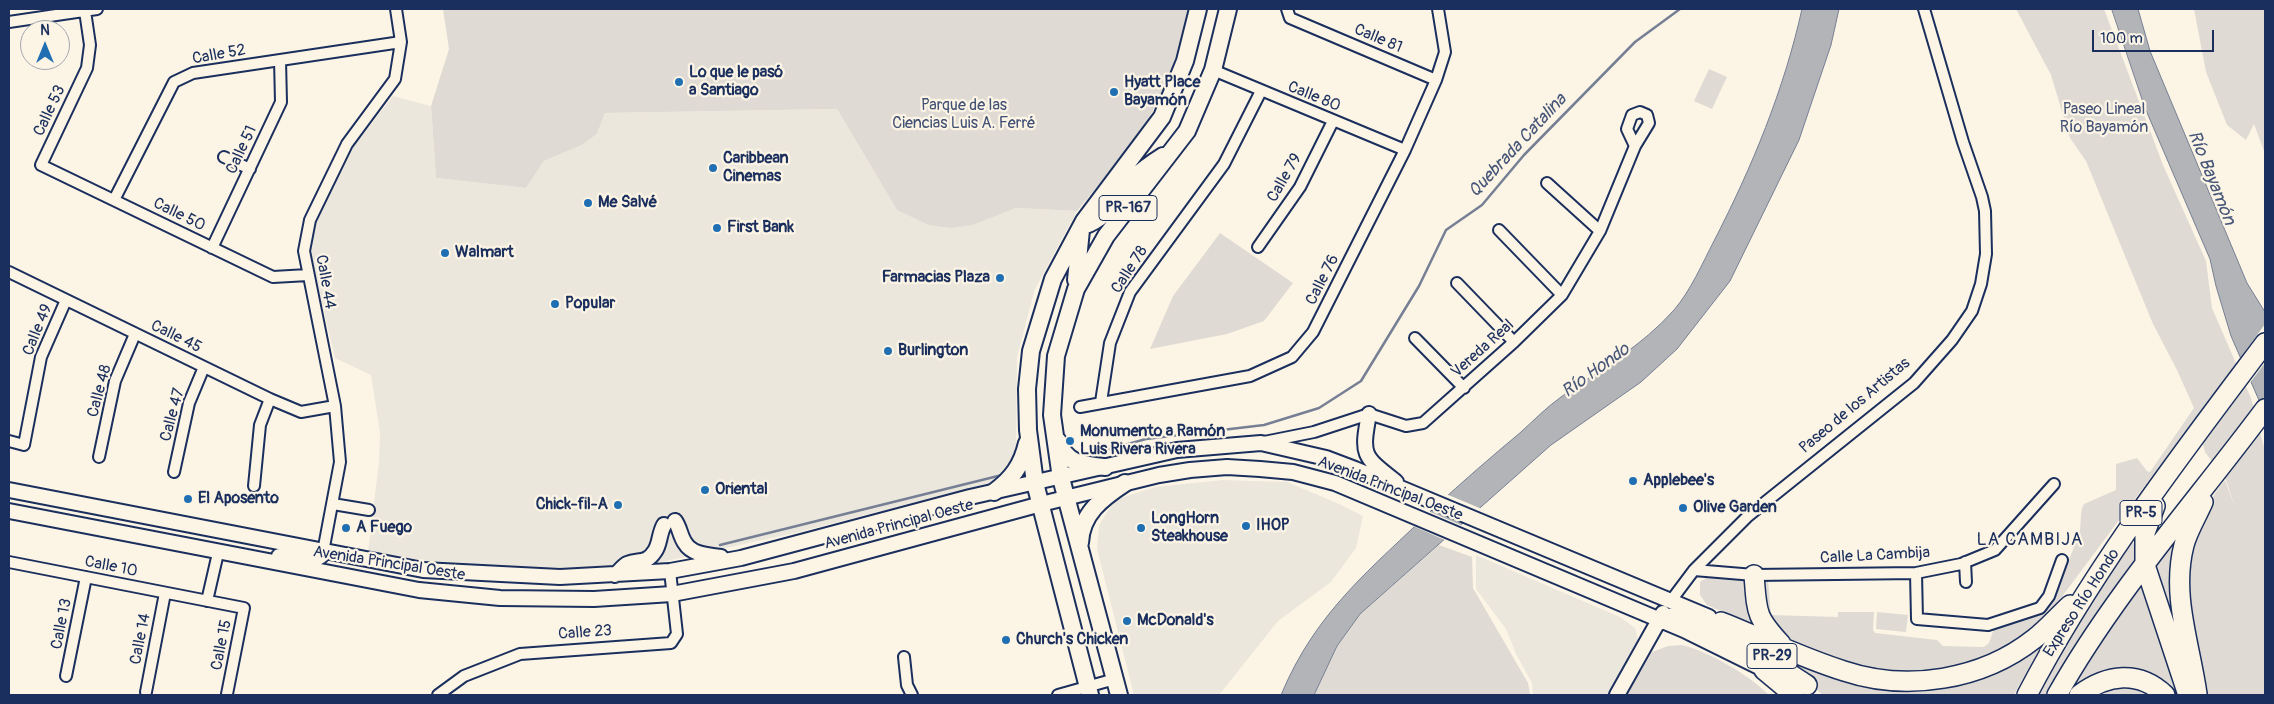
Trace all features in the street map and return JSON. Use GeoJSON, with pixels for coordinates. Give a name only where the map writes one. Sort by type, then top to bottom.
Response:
{"type":"FeatureCollection","features":[{"type":"Feature","properties":{"kind":"highway","name":"Expreso Río Hondo"},"geometry":{"type":"LineString","coordinates":[[2027,695],[2048,655],[2088,590],[2265,343]]}},
{"type":"Feature","properties":{"kind":"highway"},"geometry":{"type":"LineString","coordinates":[[2188,695],[2145,565],[2143,543],[2152,512],[2196,441],[2265,355]]}},
{"type":"Feature","properties":{"kind":"highway","name":"Expreso Río Hondo"},"geometry":{"type":"LineString","coordinates":[[2057,695],[2095,633],[2265,409]]}},
{"type":"Feature","properties":{"kind":"highway"},"geometry":{"type":"LineString","coordinates":[[2197,695],[2182,619],[2179,576],[2187,537],[2220,470]]}},
{"type":"Feature","properties":{"kind":"highway"},"geometry":{"type":"LineString","coordinates":[[1754,575],[1757,612],[1763,624],[1784,647]]}},
{"type":"Feature","properties":{"kind":"highway"},"geometry":{"type":"LineString","coordinates":[[1721,622],[1844,672],[1867,678],[1915,682],[1960,675],[1989,665],[2034,639],[2078,595],[2088,590]]}},
{"type":"Feature","properties":{"kind":"highway"},"geometry":{"type":"LineString","coordinates":[[1659,620],[1684,618],[1739,641],[1807,692]]}},
{"type":"Feature","properties":{"kind":"highway","name":"PR-29"},"geometry":{"type":"LineString","coordinates":[[1721,622],[1763,649],[1807,692]]}},
{"type":"Feature","properties":{"kind":"highway"},"geometry":{"type":"LineString","coordinates":[[2177,666],[2182,695]]}},
{"type":"Feature","properties":{"kind":"highway"},"geometry":{"type":"LineString","coordinates":[[1763,669],[1780,695]]}},
{"type":"Feature","properties":{"kind":"highway","name":"PR-29"},"geometry":{"type":"LineString","coordinates":[[1763,669],[1807,692]]}},
{"type":"Feature","properties":{"kind":"highway"},"geometry":{"type":"LineString","coordinates":[[2079,695],[2097,684],[2124,677],[2148,682],[2165,695]]}},
{"type":"Feature","properties":{"kind":"main road","name":"PR-167"},"geometry":{"type":"LineString","coordinates":[[1088,691],[1035,483],[1029,436],[1027,389],[1031,351],[1053,279],[1081,227],[1162,117],[1185,61],[1198,9]]}},
{"type":"Feature","properties":{"kind":"main road","name":"PR-167"},"geometry":{"type":"LineString","coordinates":[[1119,695],[1061,478],[1054,430],[1053,385],[1056,356],[1074,295],[1106,236],[1188,131],[1212,70],[1228,9]]}},
{"type":"Feature","properties":{"kind":"main road"},"geometry":{"type":"LineString","coordinates":[[1074,295],[1080,254],[1081,227],[1096,222],[1110,209],[1144,168],[1176,146]]}},
{"type":"Feature","properties":{"kind":"main road"},"geometry":{"type":"LineString","coordinates":[[1369,414],[1364,445],[1366,455],[1410,493]]}},
{"type":"Feature","properties":{"kind":"main road"},"geometry":{"type":"LineString","coordinates":[[1054,430],[1064,454],[1071,460],[1089,466],[1105,467]]}},
{"type":"Feature","properties":{"kind":"main road"},"geometry":{"type":"LineString","coordinates":[[994,492],[1005,484],[1018,468],[1024,457],[1029,436]]}},
{"type":"Feature","properties":{"kind":"main road","name":"Avenida Principal Oeste"},"geometry":{"type":"LineString","coordinates":[[9,490],[414,569],[530,577],[615,575],[670,571],[729,560],[994,492],[1177,450],[1261,442],[1326,458],[1721,622]]}},
{"type":"Feature","properties":{"kind":"main road","name":"Avenida Principal Oeste"},"geometry":{"type":"LineString","coordinates":[[9,511],[218,552],[256,557],[419,590],[500,598],[594,599],[672,594],[797,570],[1041,504],[1125,483],[1190,470],[1227,467],[1260,468],[1293,472],[1335,483],[1709,641],[1763,669]]}},
{"type":"Feature","properties":{"kind":"main road"},"geometry":{"type":"LineString","coordinates":[[1079,551],[1080,535],[1085,520],[1099,502],[1125,483]]}},
{"type":"Feature","properties":{"kind":"main road"},"geometry":{"type":"LineString","coordinates":[[615,575],[627,564],[642,563],[650,558],[658,546],[659,534],[669,523],[679,526],[684,543],[690,548],[704,555],[729,560]]}},
{"type":"Feature","properties":{"kind":"main road"},"geometry":{"type":"LineString","coordinates":[[218,552],[220,545],[227,542],[259,546],[274,541]]}},
{"type":"Feature","properties":{"kind":"main road"},"geometry":{"type":"LineString","coordinates":[[256,557],[288,555],[316,559],[323,552]]}},
{"type":"Feature","properties":{"kind":"main road"},"geometry":{"type":"LineString","coordinates":[[324,572],[332,565],[338,563],[390,573],[414,569]]}},
{"type":"Feature","properties":{"kind":"main road","name":"Paseo de los Artistas"},"geometry":{"type":"LineString","coordinates":[[1617,695],[1670,602]]}},
{"type":"Feature","properties":{"kind":"street"},"geometry":{"type":"LineString","coordinates":[[9,22],[97,9]]}},
{"type":"Feature","properties":{"kind":"street","name":"Calle 44"},"geometry":{"type":"LineString","coordinates":[[323,552],[340,462],[335,406],[304,250],[310,220],[347,144],[395,79],[401,42],[396,9]]}},
{"type":"Feature","properties":{"kind":"street","name":"Calle 81"},"geometry":{"type":"LineString","coordinates":[[1287,9],[1290,18],[1436,80]]}},
{"type":"Feature","properties":{"kind":"street","name":"Calle 76"},"geometry":{"type":"LineString","coordinates":[[1080,407],[1250,376],[1292,357],[1313,332],[1405,150],[1436,80],[1445,52],[1438,9]]}},
{"type":"Feature","properties":{"kind":"street","name":"Paseo de los Artistas"},"geometry":{"type":"LineString","coordinates":[[1670,602],[1694,570],[1748,516],[1914,383],[1952,340],[1972,311],[1981,284],[1986,254],[1985,211],[1924,9]]}},
{"type":"Feature","properties":{"kind":"street","name":"Calle 53"},"geometry":{"type":"LineString","coordinates":[[41,165],[87,68],[90,45],[86,10]]}},
{"type":"Feature","properties":{"kind":"street","name":"Calle 52"},"geometry":{"type":"LineString","coordinates":[[114,200],[174,82],[193,73],[401,42]]}},
{"type":"Feature","properties":{"kind":"street","name":"Calle 51"},"geometry":{"type":"LineString","coordinates":[[212,248],[281,102],[280,60]]}},
{"type":"Feature","properties":{"kind":"street","name":"Calle 80"},"geometry":{"type":"LineString","coordinates":[[1212,70],[1405,150]]}},
{"type":"Feature","properties":{"kind":"street","name":"Calle 78"},"geometry":{"type":"LineString","coordinates":[[1101,402],[1110,343],[1130,292],[1224,164],[1261,91]]}},
{"type":"Feature","properties":{"kind":"street","name":"Calle 79"},"geometry":{"type":"LineString","coordinates":[[1258,247],[1300,187],[1333,121]]}},
{"type":"Feature","properties":{"kind":"street","name":"Vereda Real"},"geometry":{"type":"LineString","coordinates":[[1369,414],[1406,426],[1423,424],[1514,342],[1562,294],[1600,232],[1635,146]]}},
{"type":"Feature","properties":{"kind":"street"},"geometry":{"type":"LineString","coordinates":[[224,157],[250,169]]}},
{"type":"Feature","properties":{"kind":"street","name":"Calle 50"},"geometry":{"type":"LineString","coordinates":[[41,165],[273,277],[308,276]]}},
{"type":"Feature","properties":{"kind":"street"},"geometry":{"type":"LineString","coordinates":[[1547,183],[1600,232]]}},
{"type":"Feature","properties":{"kind":"street"},"geometry":{"type":"LineString","coordinates":[[1499,230],[1562,294]]}},
{"type":"Feature","properties":{"kind":"street","name":"Calle 45"},"geometry":{"type":"LineString","coordinates":[[9,272],[270,399],[301,412],[335,406]]}},
{"type":"Feature","properties":{"kind":"street"},"geometry":{"type":"LineString","coordinates":[[1456,283],[1514,342]]}},
{"type":"Feature","properties":{"kind":"street","name":"Calle 49"},"geometry":{"type":"LineString","coordinates":[[9,442],[24,444],[41,357],[66,300]]}},
{"type":"Feature","properties":{"kind":"street","name":"Calle 48"},"geometry":{"type":"LineString","coordinates":[[99,457],[115,381],[135,334]]}},
{"type":"Feature","properties":{"kind":"street"},"geometry":{"type":"LineString","coordinates":[[1415,338],[1464,388]]}},
{"type":"Feature","properties":{"kind":"street","name":"Calle 47"},"geometry":{"type":"LineString","coordinates":[[174,472],[189,403],[204,366]]}},
{"type":"Feature","properties":{"kind":"street"},"geometry":{"type":"LineString","coordinates":[[254,486],[260,425],[270,399]]}},
{"type":"Feature","properties":{"kind":"street"},"geometry":{"type":"LineString","coordinates":[[1261,442],[1314,432],[1369,414]]}},
{"type":"Feature","properties":{"kind":"street","name":"Calle La Cambija"},"geometry":{"type":"LineString","coordinates":[[1694,570],[1754,575],[1916,573],[1966,562],[1995,550],[2054,484]]}},
{"type":"Feature","properties":{"kind":"street"},"geometry":{"type":"LineString","coordinates":[[333,504],[368,510]]}},
{"type":"Feature","properties":{"kind":"street"},"geometry":{"type":"LineString","coordinates":[[207,601],[218,552]]}},
{"type":"Feature","properties":{"kind":"street"},"geometry":{"type":"LineString","coordinates":[[1916,573],[1917,619],[1988,625],[2040,608],[2049,596],[2062,560]]}},
{"type":"Feature","properties":{"kind":"street","name":"Calle 10"},"geometry":{"type":"LineString","coordinates":[[9,562],[207,601]]}},
{"type":"Feature","properties":{"kind":"street"},"geometry":{"type":"LineString","coordinates":[[1966,562],[1966,582]]}},
{"type":"Feature","properties":{"kind":"street","name":"Calle 23"},"geometry":{"type":"LineString","coordinates":[[438,695],[464,676],[520,654],[671,643],[677,634],[670,571]]}},
{"type":"Feature","properties":{"kind":"street","name":"Calle 13"},"geometry":{"type":"LineString","coordinates":[[66,676],[86,577]]}},
{"type":"Feature","properties":{"kind":"street","name":"Calle 14"},"geometry":{"type":"LineString","coordinates":[[146,692],[165,593]]}},
{"type":"Feature","properties":{"kind":"street","name":"Calle 15"},"geometry":{"type":"LineString","coordinates":[[207,601],[244,608],[227,694]]}},
{"type":"Feature","properties":{"kind":"street"},"geometry":{"type":"LineString","coordinates":[[904,658],[907,685],[912,695]]}},
{"type":"Feature","properties":{"kind":"street"},"geometry":{"type":"LineString","coordinates":[[1058,695],[1088,691],[1115,679]]}},
{"type":"Feature","properties":{"kind":"shaded area"},"geometry":{"type":"Polygon","coordinates":[[[1802,9],[1839,9],[1831,45],[1799,140],[1730,281],[1677,349],[1641,382],[1551,445],[1360,614],[1337,646],[1314,695],[1281,695],[1295,665],[1311,639],[1328,615],[1367,572],[1445,498],[1546,409],[1634,346],[1662,323],[1674,310],[1701,268],[1754,156],[1786,69],[1802,9]]]}},
{"type":"Feature","properties":{"kind":"shaded area","name":"Río Bayamón"},"geometry":{"type":"Polygon","coordinates":[[[2112,9],[2138,9],[2150,51],[2247,283],[2265,312],[2265,414],[2231,336],[2210,259],[2145,108],[2112,9]]]}},
{"type":"Feature","properties":{"kind":"shaded area"},"geometry":{"type":"Polygon","coordinates":[[[393,96],[431,106],[436,178],[526,188],[544,161],[582,145],[597,134],[605,113],[837,109],[897,210],[973,225],[1016,208],[1077,211],[1035,289],[1017,357],[1016,448],[1005,479],[795,533],[657,563],[590,570],[423,562],[368,552],[379,462],[380,433],[371,375],[335,358],[310,253],[317,219],[354,146],[393,96]]]}},
{"type":"Feature","properties":{"kind":"shaded area"},"geometry":{"type":"Polygon","coordinates":[[[1223,480],[1287,482],[1363,516],[1356,548],[1331,582],[1278,621],[1219,695],[1134,695],[1097,549],[1099,525],[1115,500],[1155,487],[1223,480]]]}},
{"type":"Feature","properties":{"kind":"shaded area"},"geometry":{"type":"Polygon","coordinates":[[[1476,555],[1620,617],[1635,628],[1638,639],[1607,695],[1533,695],[1532,683],[1516,654],[1506,629],[1476,589],[1476,555]]]}},
{"type":"Feature","properties":{"kind":"green space","name":"Parque de las Ciencias Luis A. Ferré"},"geometry":{"type":"Polygon","coordinates":[[[443,9],[1189,9],[1179,48],[1158,101],[1140,134],[1077,211],[1016,208],[973,225],[951,228],[929,225],[897,210],[837,109],[605,113],[597,134],[582,145],[544,161],[526,188],[436,178],[431,106],[449,49],[443,9]]]}},
{"type":"Feature","properties":{"kind":"green space","name":"Paseo Lineal Río Bayamón"},"geometry":{"type":"Polygon","coordinates":[[[2016,9],[2104,9],[2163,165],[2206,261],[2212,308],[2251,398],[2265,451],[2265,695],[2205,695],[2187,610],[2187,568],[2201,520],[2208,505],[2225,480],[2236,510],[2226,480],[2205,452],[2196,417],[2052,610],[2022,637],[1994,653],[1957,666],[1937,670],[1918,672],[1879,671],[1851,664],[1801,645],[1780,633],[1767,618],[1762,580],[1768,580],[1771,615],[1838,617],[1838,612],[1874,612],[1873,630],[1875,633],[1937,640],[1943,646],[1984,647],[1989,643],[1994,628],[2031,617],[2047,603],[2060,580],[2079,535],[2084,504],[2116,490],[2116,464],[2137,458],[2147,471],[2150,472],[2194,408],[2153,324],[2086,161],[2070,138],[2051,75],[2016,9]]]}},
{"type":"Feature","properties":{"kind":"green space"},"geometry":{"type":"Polygon","coordinates":[[[2194,9],[2265,9],[2265,154],[2254,124],[2246,140],[2227,125],[2206,72],[2194,9]]]}},
{"type":"Feature","properties":{"kind":"green space"},"geometry":{"type":"Polygon","coordinates":[[[1709,69],[1727,77],[1712,109],[1694,101],[1709,69]]]}},
{"type":"Feature","properties":{"kind":"green space"},"geometry":{"type":"Polygon","coordinates":[[[1220,233],[1293,283],[1264,321],[1227,334],[1150,349],[1173,296],[1220,233]]]}},
{"type":"Feature","properties":{"kind":"green space"},"geometry":{"type":"Polygon","coordinates":[[[2175,537],[2170,597],[2175,637],[2152,567],[2175,537]]]}},
{"type":"Feature","properties":{"kind":"green space"},"geometry":{"type":"Polygon","coordinates":[[[2132,543],[2137,544],[2138,560],[2064,666],[2047,695],[2032,695],[2125,547],[2132,543]]]}},
{"type":"Feature","properties":{"kind":"green space"},"geometry":{"type":"Polygon","coordinates":[[[1439,545],[1472,557],[1473,588],[1528,683],[1530,695],[1314,695],[1337,646],[1360,614],[1439,545]]]}},
{"type":"Feature","properties":{"kind":"green space"},"geometry":{"type":"Polygon","coordinates":[[[1706,578],[1735,578],[1746,583],[1755,623],[1751,624],[1707,605],[1700,595],[1700,582],[1706,578]]]}},
{"type":"Feature","properties":{"kind":"green space"},"geometry":{"type":"Polygon","coordinates":[[[2142,580],[2173,670],[2178,695],[2173,695],[2142,673],[2121,668],[2104,670],[2071,685],[2142,580]]]}},
{"type":"Feature","properties":{"kind":"green space"},"geometry":{"type":"Polygon","coordinates":[[[1877,612],[1908,615],[1906,632],[1876,629],[1877,612]]]}},
{"type":"Feature","properties":{"kind":"green space"},"geometry":{"type":"Polygon","coordinates":[[[2041,641],[2042,645],[2014,695],[1823,695],[1804,678],[1798,665],[1801,663],[1885,688],[2041,641]]]}},
{"type":"Feature","properties":{"kind":"green space"},"geometry":{"type":"Polygon","coordinates":[[[1682,645],[1705,653],[1729,665],[1761,687],[1769,695],[1627,695],[1652,652],[1668,646],[1682,645]]]}},
{"type":"Feature","properties":{"kind":"green space"},"geometry":{"type":"Polygon","coordinates":[[[2129,684],[2157,695],[2086,695],[2129,684]]]}},
{"type":"Feature","properties":{"kind":"pier"},"geometry":{"type":"Polygon","coordinates":[[[2265,324],[2265,363],[2249,384],[2239,360],[2265,324]]]}},
{"type":"Feature","properties":{"kind":"pier"},"geometry":{"type":"Polygon","coordinates":[[[1446,494],[1482,509],[1466,524],[1431,508],[1446,494]]]}},
{"type":"Feature","properties":{"kind":"pier"},"geometry":{"type":"Polygon","coordinates":[[[1428,511],[1463,526],[1447,541],[1413,526],[1428,511]]]}},
{"type":"Feature","properties":{"kind":"waterway","name":"Quebrada Catalina"},"geometry":{"type":"LineString","coordinates":[[1081,457],[1146,439],[1264,425],[1319,408],[1361,381],[1419,286],[1446,230],[1482,205],[1524,155],[1635,42],[1680,9]]}},
{"type":"Feature","properties":{"kind":"waterway"},"geometry":{"type":"LineString","coordinates":[[720,545],[1002,475]]}},
{"type":"Feature","properties":{"kind":"place","name":"Lo que le pasó a Santiago"},"geometry":{"type":"Point","coordinates":[679,82]}},
{"type":"Feature","properties":{"kind":"place","name":"Hyatt Place Bayamón"},"geometry":{"type":"Point","coordinates":[1114,92]}},
{"type":"Feature","properties":{"kind":"place","name":"Caribbean Cinemas"},"geometry":{"type":"Point","coordinates":[713,168]}},
{"type":"Feature","properties":{"kind":"place","name":"Me Salvé"},"geometry":{"type":"Point","coordinates":[588,203]}},
{"type":"Feature","properties":{"kind":"place","name":"First Bank"},"geometry":{"type":"Point","coordinates":[717,228]}},
{"type":"Feature","properties":{"kind":"place","name":"Walmart"},"geometry":{"type":"Point","coordinates":[445,253]}},
{"type":"Feature","properties":{"kind":"place","name":"Farmacias Plaza"},"geometry":{"type":"Point","coordinates":[1000,278]}},
{"type":"Feature","properties":{"kind":"place","name":"Popular"},"geometry":{"type":"Point","coordinates":[555,304]}},
{"type":"Feature","properties":{"kind":"place","name":"Burlington"},"geometry":{"type":"Point","coordinates":[888,351]}},
{"type":"Feature","properties":{"kind":"place","name":"Monumento a Ramón Luis Rivera Rivera"},"geometry":{"type":"Point","coordinates":[1070,441]}},
{"type":"Feature","properties":{"kind":"place","name":"Applebee's"},"geometry":{"type":"Point","coordinates":[1633,481]}},
{"type":"Feature","properties":{"kind":"place","name":"Oriental"},"geometry":{"type":"Point","coordinates":[705,490]}},
{"type":"Feature","properties":{"kind":"place","name":"El Aposento"},"geometry":{"type":"Point","coordinates":[188,499]}},
{"type":"Feature","properties":{"kind":"place","name":"Chick-fil-A"},"geometry":{"type":"Point","coordinates":[618,505]}},
{"type":"Feature","properties":{"kind":"place","name":"Olive Garden"},"geometry":{"type":"Point","coordinates":[1683,508]}},
{"type":"Feature","properties":{"kind":"place","name":"IHOP"},"geometry":{"type":"Point","coordinates":[1246,526]}},
{"type":"Feature","properties":{"kind":"place","name":"A Fuego"},"geometry":{"type":"Point","coordinates":[346,528]}},
{"type":"Feature","properties":{"kind":"place","name":"LongHorn Steakhouse"},"geometry":{"type":"Point","coordinates":[1141,528]}},
{"type":"Feature","properties":{"kind":"place","name":"McDonald's"},"geometry":{"type":"Point","coordinates":[1127,621]}},
{"type":"Feature","properties":{"kind":"place","name":"Church's Chicken"},"geometry":{"type":"Point","coordinates":[1006,640]}},
{"type":"Feature","properties":{"kind":"district","name":"LA CAMBIJA"},"geometry":{"type":"Point","coordinates":[2030,540]}},
{"type":"Feature","properties":{"kind":"water label","name":"Río Hondo"},"geometry":{"type":"Point","coordinates":[1596,371]}}]}
